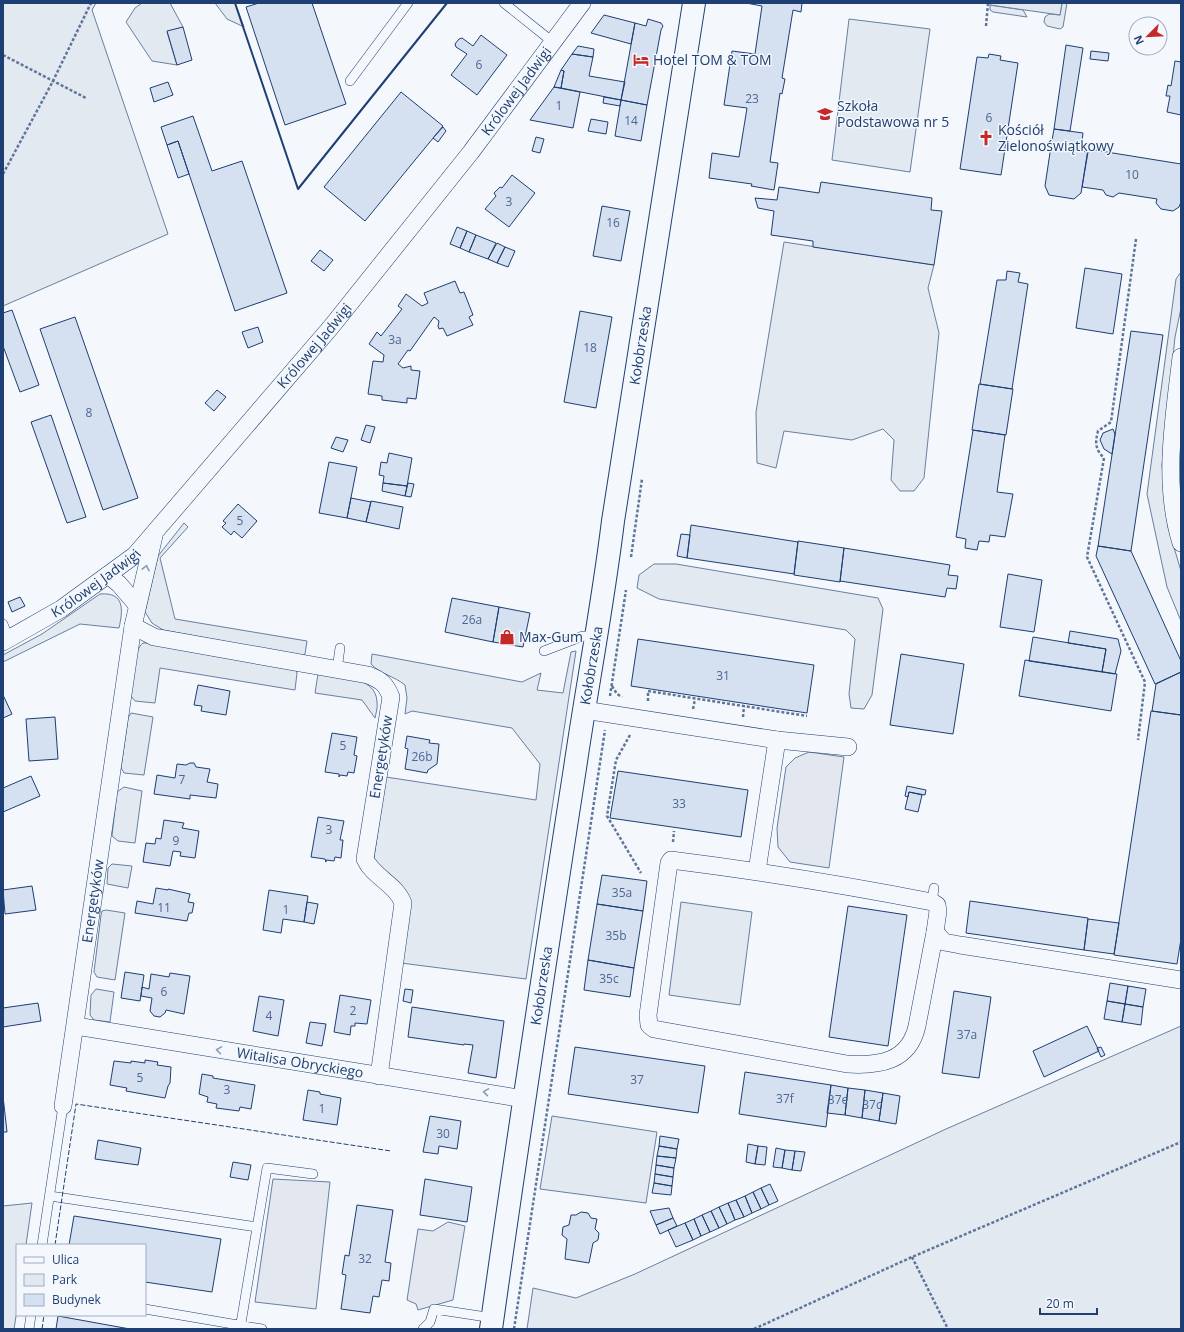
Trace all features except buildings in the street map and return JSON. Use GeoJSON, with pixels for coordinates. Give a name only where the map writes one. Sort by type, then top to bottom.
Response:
{"type":"FeatureCollection","features":[{"type":"Feature","properties":{"kind":"main road","name":"Kołobrzeska"},"geometry":{"type":"LineString","coordinates":[[492,1323],[524,1099],[694,3]]}},
{"type":"Feature","properties":{"kind":"street","name":"Królowej Jadwigi"},"geometry":{"type":"LineString","coordinates":[[5,635],[61,609],[135,555],[330,327],[471,152],[554,43],[582,3]]}},
{"type":"Feature","properties":{"kind":"street"},"geometry":{"type":"LineString","coordinates":[[1181,357],[1170,467],[1172,498],[1177,530],[1181,543]]}},
{"type":"Feature","properties":{"kind":"street","name":"Energetyków"},"geometry":{"type":"LineString","coordinates":[[63,1106],[76,1026],[133,626],[156,531]]}},
{"type":"Feature","properties":{"kind":"street"},"geometry":{"type":"LineString","coordinates":[[108,575],[119,584],[137,605]]}},
{"type":"Feature","properties":{"kind":"street","name":"Energetyków"},"geometry":{"type":"LineString","coordinates":[[133,626],[154,636],[368,676],[381,680],[387,687],[391,697],[365,852],[369,866],[400,896],[403,902],[379,1076]]}},
{"type":"Feature","properties":{"kind":"street"},"geometry":{"type":"LineString","coordinates":[[584,710],[639,719],[691,725],[777,740],[848,747]]}},
{"type":"Feature","properties":{"kind":"street"},"geometry":{"type":"LineString","coordinates":[[757,871],[777,740]]}},
{"type":"Feature","properties":{"kind":"street"},"geometry":{"type":"LineString","coordinates":[[671,860],[757,871],[933,895],[938,911],[935,932],[915,1037],[903,1053],[877,1064],[847,1064],[654,1029],[649,1025],[648,1015],[669,863],[671,860]]}},
{"type":"Feature","properties":{"kind":"street"},"geometry":{"type":"LineString","coordinates":[[935,932],[944,942],[1181,980]]}},
{"type":"Feature","properties":{"kind":"street","name":"Witalisa Obryckiego"},"geometry":{"type":"LineString","coordinates":[[76,1026],[524,1099]]}},
{"type":"Feature","properties":{"kind":"lane"},"geometry":{"type":"LineString","coordinates":[[350,81],[408,3]]}},
{"type":"Feature","properties":{"kind":"lane"},"geometry":{"type":"LineString","coordinates":[[504,3],[554,43]]}},
{"type":"Feature","properties":{"kind":"lane"},"geometry":{"type":"LineString","coordinates":[[544,652],[582,636],[596,637]]}},
{"type":"Feature","properties":{"kind":"lane"},"geometry":{"type":"LineString","coordinates":[[337,669],[340,648]]}},
{"type":"Feature","properties":{"kind":"lane"},"geometry":{"type":"LineString","coordinates":[[42,1244],[63,1106]]}},
{"type":"Feature","properties":{"kind":"lane"},"geometry":{"type":"LineString","coordinates":[[240,1327],[267,1168],[313,1174]]}},
{"type":"Feature","properties":{"kind":"lane"},"geometry":{"type":"LineString","coordinates":[[50,1196],[257,1227]]}},
{"type":"Feature","properties":{"kind":"lane"},"geometry":{"type":"LineString","coordinates":[[146,1309],[240,1327],[262,1329]]}},
{"type":"Feature","properties":{"kind":"lane"},"geometry":{"type":"LineString","coordinates":[[424,1329],[430,1322],[434,1309],[492,1323]]}},
{"type":"Feature","properties":{"kind":"lane"},"geometry":{"type":"LineString","coordinates":[[29,1329],[31,1316]]}},
{"type":"Feature","properties":{"kind":"path"},"geometry":{"type":"LineString","coordinates":[[3,174],[53,81],[92,3]]}},
{"type":"Feature","properties":{"kind":"path"},"geometry":{"type":"LineString","coordinates":[[986,26],[988,3]]}},
{"type":"Feature","properties":{"kind":"path"},"geometry":{"type":"LineString","coordinates":[[3,55],[86,98]]}},
{"type":"Feature","properties":{"kind":"path"},"geometry":{"type":"LineString","coordinates":[[1136,240],[1111,422],[1098,431],[1095,441],[1097,451],[1104,458],[1087,557],[1145,682],[1138,740]]}},
{"type":"Feature","properties":{"kind":"path"},"geometry":{"type":"LineString","coordinates":[[648,702],[648,692],[807,716]]}},
{"type":"Feature","properties":{"kind":"path"},"geometry":{"type":"LineString","coordinates":[[639,719],[616,760],[607,816],[642,873]]}},
{"type":"Feature","properties":{"kind":"path"},"geometry":{"type":"LineString","coordinates":[[754,1329],[912,1257],[1181,1142]]}},
{"type":"Feature","properties":{"kind":"path"},"geometry":{"type":"LineString","coordinates":[[912,1257],[948,1329]]}},
{"type":"Feature","properties":{"kind":"green space"},"geometry":{"type":"Polygon","coordinates":[[[3,3],[96,3],[92,10],[168,234],[3,306],[3,3]]]}},
{"type":"Feature","properties":{"kind":"green space"},"geometry":{"type":"Polygon","coordinates":[[[142,3],[170,3],[183,27],[167,32],[177,65],[152,61],[126,22],[135,8],[142,3]]]}},
{"type":"Feature","properties":{"kind":"green space"},"geometry":{"type":"Polygon","coordinates":[[[215,3],[235,3],[244,27],[227,19],[215,3]]]}},
{"type":"Feature","properties":{"kind":"green space"},"geometry":{"type":"Polygon","coordinates":[[[1062,3],[1067,3],[1063,27],[1060,29],[1047,26],[1044,22],[1045,17],[1049,14],[1060,15],[1062,3]]]}},
{"type":"Feature","properties":{"kind":"green space"},"geometry":{"type":"Polygon","coordinates":[[[990,5],[1023,10],[1027,17],[993,12],[990,10],[990,5]]]}},
{"type":"Feature","properties":{"kind":"green space"},"geometry":{"type":"Polygon","coordinates":[[[849,19],[930,29],[910,172],[832,160],[849,19]]]}},
{"type":"Feature","properties":{"kind":"green space"},"geometry":{"type":"Polygon","coordinates":[[[784,242],[934,265],[928,288],[939,333],[924,478],[914,491],[900,491],[891,480],[894,440],[883,429],[852,440],[784,431],[776,468],[757,463],[756,412],[784,242]]]}},
{"type":"Feature","properties":{"kind":"green space"},"geometry":{"type":"Polygon","coordinates":[[[1181,272],[1181,308],[1175,337],[1162,465],[1168,527],[1181,571],[1181,621],[1167,587],[1147,494],[1176,279],[1181,272]]]}},
{"type":"Feature","properties":{"kind":"green space"},"geometry":{"type":"Polygon","coordinates":[[[184,523],[188,527],[160,558],[175,619],[307,641],[305,654],[302,656],[163,630],[152,623],[145,612],[158,556],[184,523]]]}},
{"type":"Feature","properties":{"kind":"green space"},"geometry":{"type":"Polygon","coordinates":[[[654,564],[676,564],[878,598],[883,609],[872,695],[864,709],[851,708],[849,694],[855,639],[846,630],[659,599],[637,588],[639,575],[654,564]]]}},
{"type":"Feature","properties":{"kind":"green space"},"geometry":{"type":"Polygon","coordinates":[[[100,594],[108,594],[118,599],[121,609],[119,628],[80,624],[3,662],[3,655],[42,634],[100,594]]]}},
{"type":"Feature","properties":{"kind":"green space"},"geometry":{"type":"Polygon","coordinates":[[[143,643],[150,643],[296,670],[295,690],[160,668],[155,703],[135,701],[131,696],[135,660],[143,643]]]}},
{"type":"Feature","properties":{"kind":"green space"},"geometry":{"type":"Polygon","coordinates":[[[576,651],[526,979],[401,963],[410,905],[375,862],[374,857],[386,777],[536,800],[540,764],[512,728],[412,711],[405,714],[407,698],[405,685],[383,673],[371,664],[372,654],[522,682],[541,673],[537,690],[563,693],[571,652],[576,651]]]}},
{"type":"Feature","properties":{"kind":"green space"},"geometry":{"type":"Polygon","coordinates":[[[318,674],[354,679],[363,682],[370,687],[375,693],[377,702],[375,718],[362,700],[315,693],[318,674]]]}},
{"type":"Feature","properties":{"kind":"green space"},"geometry":{"type":"Polygon","coordinates":[[[131,713],[153,717],[144,775],[124,773],[121,768],[128,718],[131,713]]]}},
{"type":"Feature","properties":{"kind":"green space"},"geometry":{"type":"Polygon","coordinates":[[[124,787],[142,791],[135,843],[118,841],[112,836],[117,792],[124,787]]]}},
{"type":"Feature","properties":{"kind":"green space"},"geometry":{"type":"Polygon","coordinates":[[[112,864],[132,866],[128,888],[107,884],[108,868],[112,864]]]}},
{"type":"Feature","properties":{"kind":"green space"},"geometry":{"type":"Polygon","coordinates":[[[681,902],[752,912],[740,1005],[669,995],[681,902]]]}},
{"type":"Feature","properties":{"kind":"green space"},"geometry":{"type":"Polygon","coordinates":[[[106,910],[125,913],[115,980],[97,977],[94,972],[101,915],[102,911],[106,910]]]}},
{"type":"Feature","properties":{"kind":"green space"},"geometry":{"type":"Polygon","coordinates":[[[96,989],[114,992],[110,1022],[94,1020],[90,1015],[91,995],[96,989]]]}},
{"type":"Feature","properties":{"kind":"green space"},"geometry":{"type":"Polygon","coordinates":[[[1181,1026],[1181,1329],[527,1329],[533,1288],[576,1298],[635,1274],[946,1129],[1181,1026]]]}},
{"type":"Feature","properties":{"kind":"green space"},"geometry":{"type":"Polygon","coordinates":[[[552,1116],[657,1132],[646,1203],[540,1189],[552,1116]]]}},
{"type":"Feature","properties":{"kind":"green space"},"geometry":{"type":"Polygon","coordinates":[[[32,1203],[26,1244],[16,1244],[16,1316],[14,1329],[3,1329],[3,1206],[32,1203]]]}},
{"type":"Feature","properties":{"kind":"shaded area"},"geometry":{"type":"Polygon","coordinates":[[[990,3],[1062,3],[1060,15],[990,5],[990,3]]]}},
{"type":"Feature","properties":{"kind":"shaded area"},"geometry":{"type":"Polygon","coordinates":[[[809,752],[844,757],[829,868],[790,862],[778,847],[777,828],[786,767],[795,758],[809,752]]]}},
{"type":"Feature","properties":{"kind":"shaded area"},"geometry":{"type":"Polygon","coordinates":[[[273,1179],[330,1182],[316,1309],[255,1302],[273,1179]]]}},
{"type":"Feature","properties":{"kind":"shaded area"},"geometry":{"type":"Polygon","coordinates":[[[448,1222],[465,1226],[453,1300],[418,1310],[416,1304],[407,1300],[418,1229],[433,1231],[448,1222]]]}},
{"type":"Feature","properties":{"kind":"fence"},"geometry":{"type":"LineString","coordinates":[[55,1244],[76,1104],[391,1151]]}},
{"type":"Feature","properties":{"kind":"fence"},"geometry":{"type":"LineString","coordinates":[[42,1329],[44,1316]]}},
{"type":"Feature","properties":{"kind":"wall"},"geometry":{"type":"LineString","coordinates":[[235,3],[298,189],[447,3]]}},
{"type":"Feature","properties":{"kind":"place","name":"Hotel TOM & TOM"},"geometry":{"type":"Point","coordinates":[641,60]}},
{"type":"Feature","properties":{"kind":"place","name":"Szkoła Podstawowa nr 5"},"geometry":{"type":"Point","coordinates":[825,114]}},
{"type":"Feature","properties":{"kind":"place","name":"Kościół Zielonoświątkowy"},"geometry":{"type":"Point","coordinates":[986,138]}},
{"type":"Feature","properties":{"kind":"place","name":"Max-Gum"},"geometry":{"type":"Point","coordinates":[507,637]}}]}
